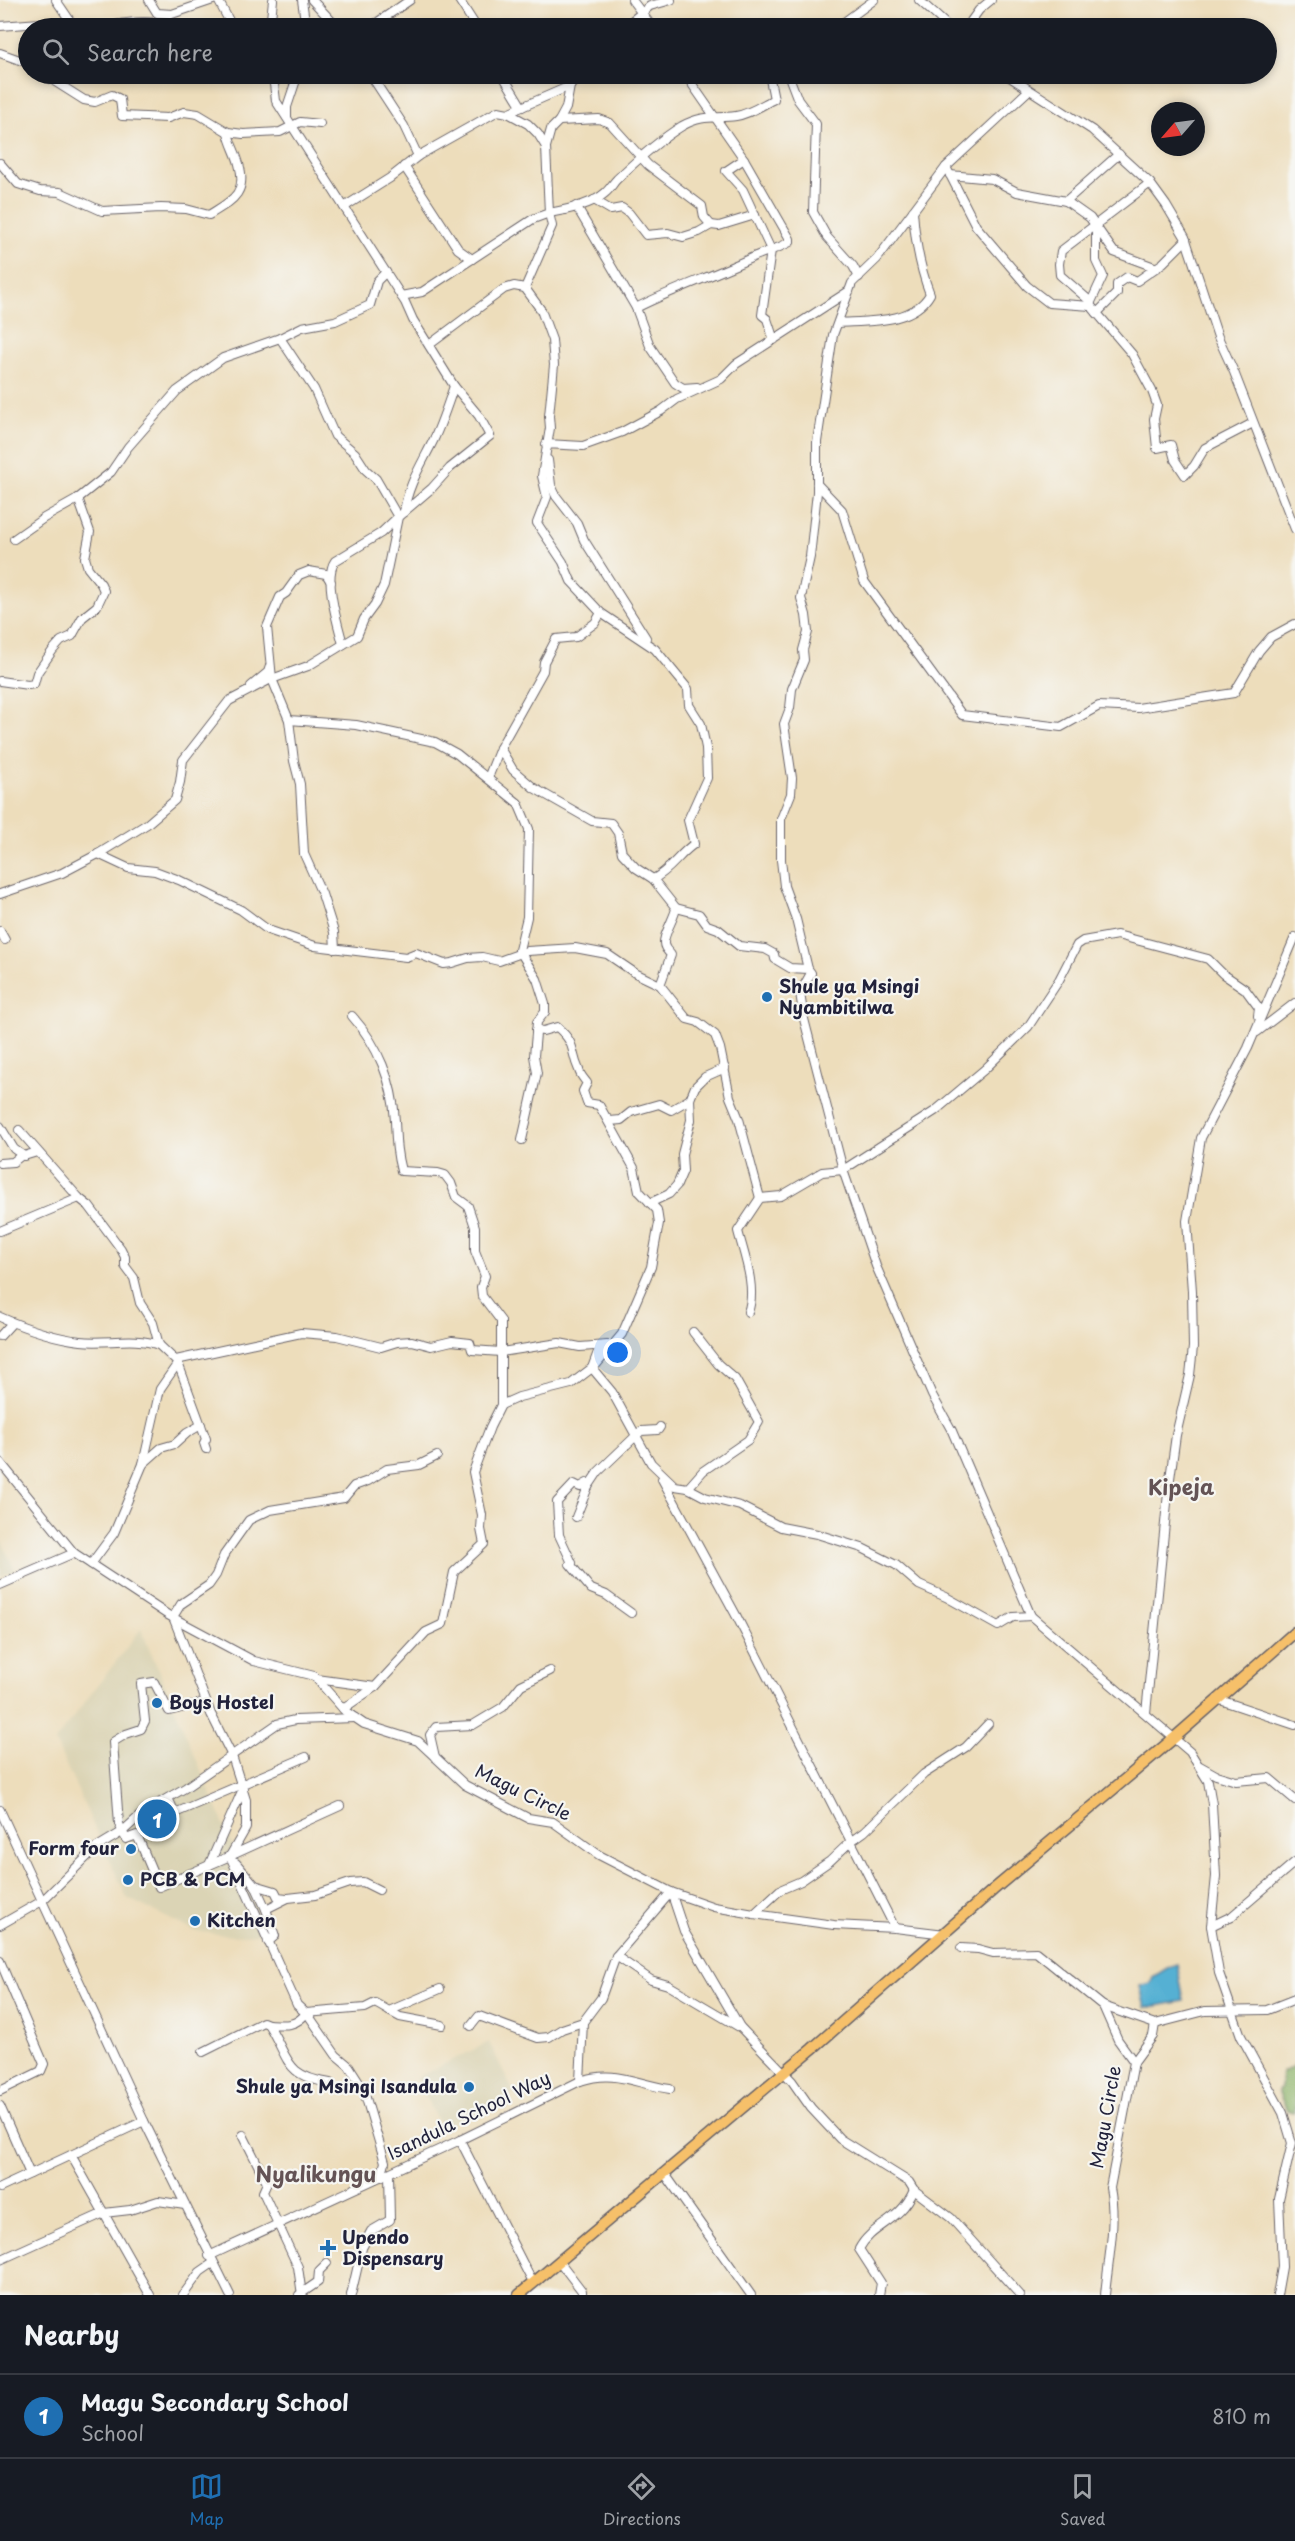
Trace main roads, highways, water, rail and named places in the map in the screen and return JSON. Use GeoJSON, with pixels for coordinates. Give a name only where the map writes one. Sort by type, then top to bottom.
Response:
{"type":"FeatureCollection","features":[{"type":"Feature","properties":{"kind":"main road"},"geometry":{"type":"LineString","coordinates":[[519,2295],[783,2074],[993,1890],[1173,1739],[1295,1632]]}},
{"type":"Feature","properties":{"kind":"water"},"geometry":{"type":"Polygon","coordinates":[[[1177,1964],[1184,2001],[1145,2008],[1140,1986],[1151,1983],[1153,1976],[1177,1964]]]}},
{"type":"Feature","properties":{"kind":"place","name":"Shule ya Msingi Nyambitilwa"},"geometry":{"type":"Point","coordinates":[767,997]}},
{"type":"Feature","properties":{"kind":"place","name":"Boys Hostel"},"geometry":{"type":"Point","coordinates":[157,1703]}},
{"type":"Feature","properties":{"kind":"place","name":"Magu Secondary School"},"geometry":{"type":"Point","coordinates":[157,1819]}},
{"type":"Feature","properties":{"kind":"place","name":"Form four"},"geometry":{"type":"Point","coordinates":[131,1849]}},
{"type":"Feature","properties":{"kind":"place","name":"PCB & PCM"},"geometry":{"type":"Point","coordinates":[128,1880]}},
{"type":"Feature","properties":{"kind":"place","name":"Kitchen"},"geometry":{"type":"Point","coordinates":[195,1921]}},
{"type":"Feature","properties":{"kind":"place","name":"Shule ya Msingi Isandula"},"geometry":{"type":"Point","coordinates":[469,2087]}},
{"type":"Feature","properties":{"kind":"place","name":"Upendo Dispensary"},"geometry":{"type":"Point","coordinates":[328,2248]}},
{"type":"Feature","properties":{"kind":"district","name":"Kipeja"},"geometry":{"type":"Point","coordinates":[1181,1488]}},
{"type":"Feature","properties":{"kind":"district","name":"Nyalikungu"},"geometry":{"type":"Point","coordinates":[316,2175]}}]}
